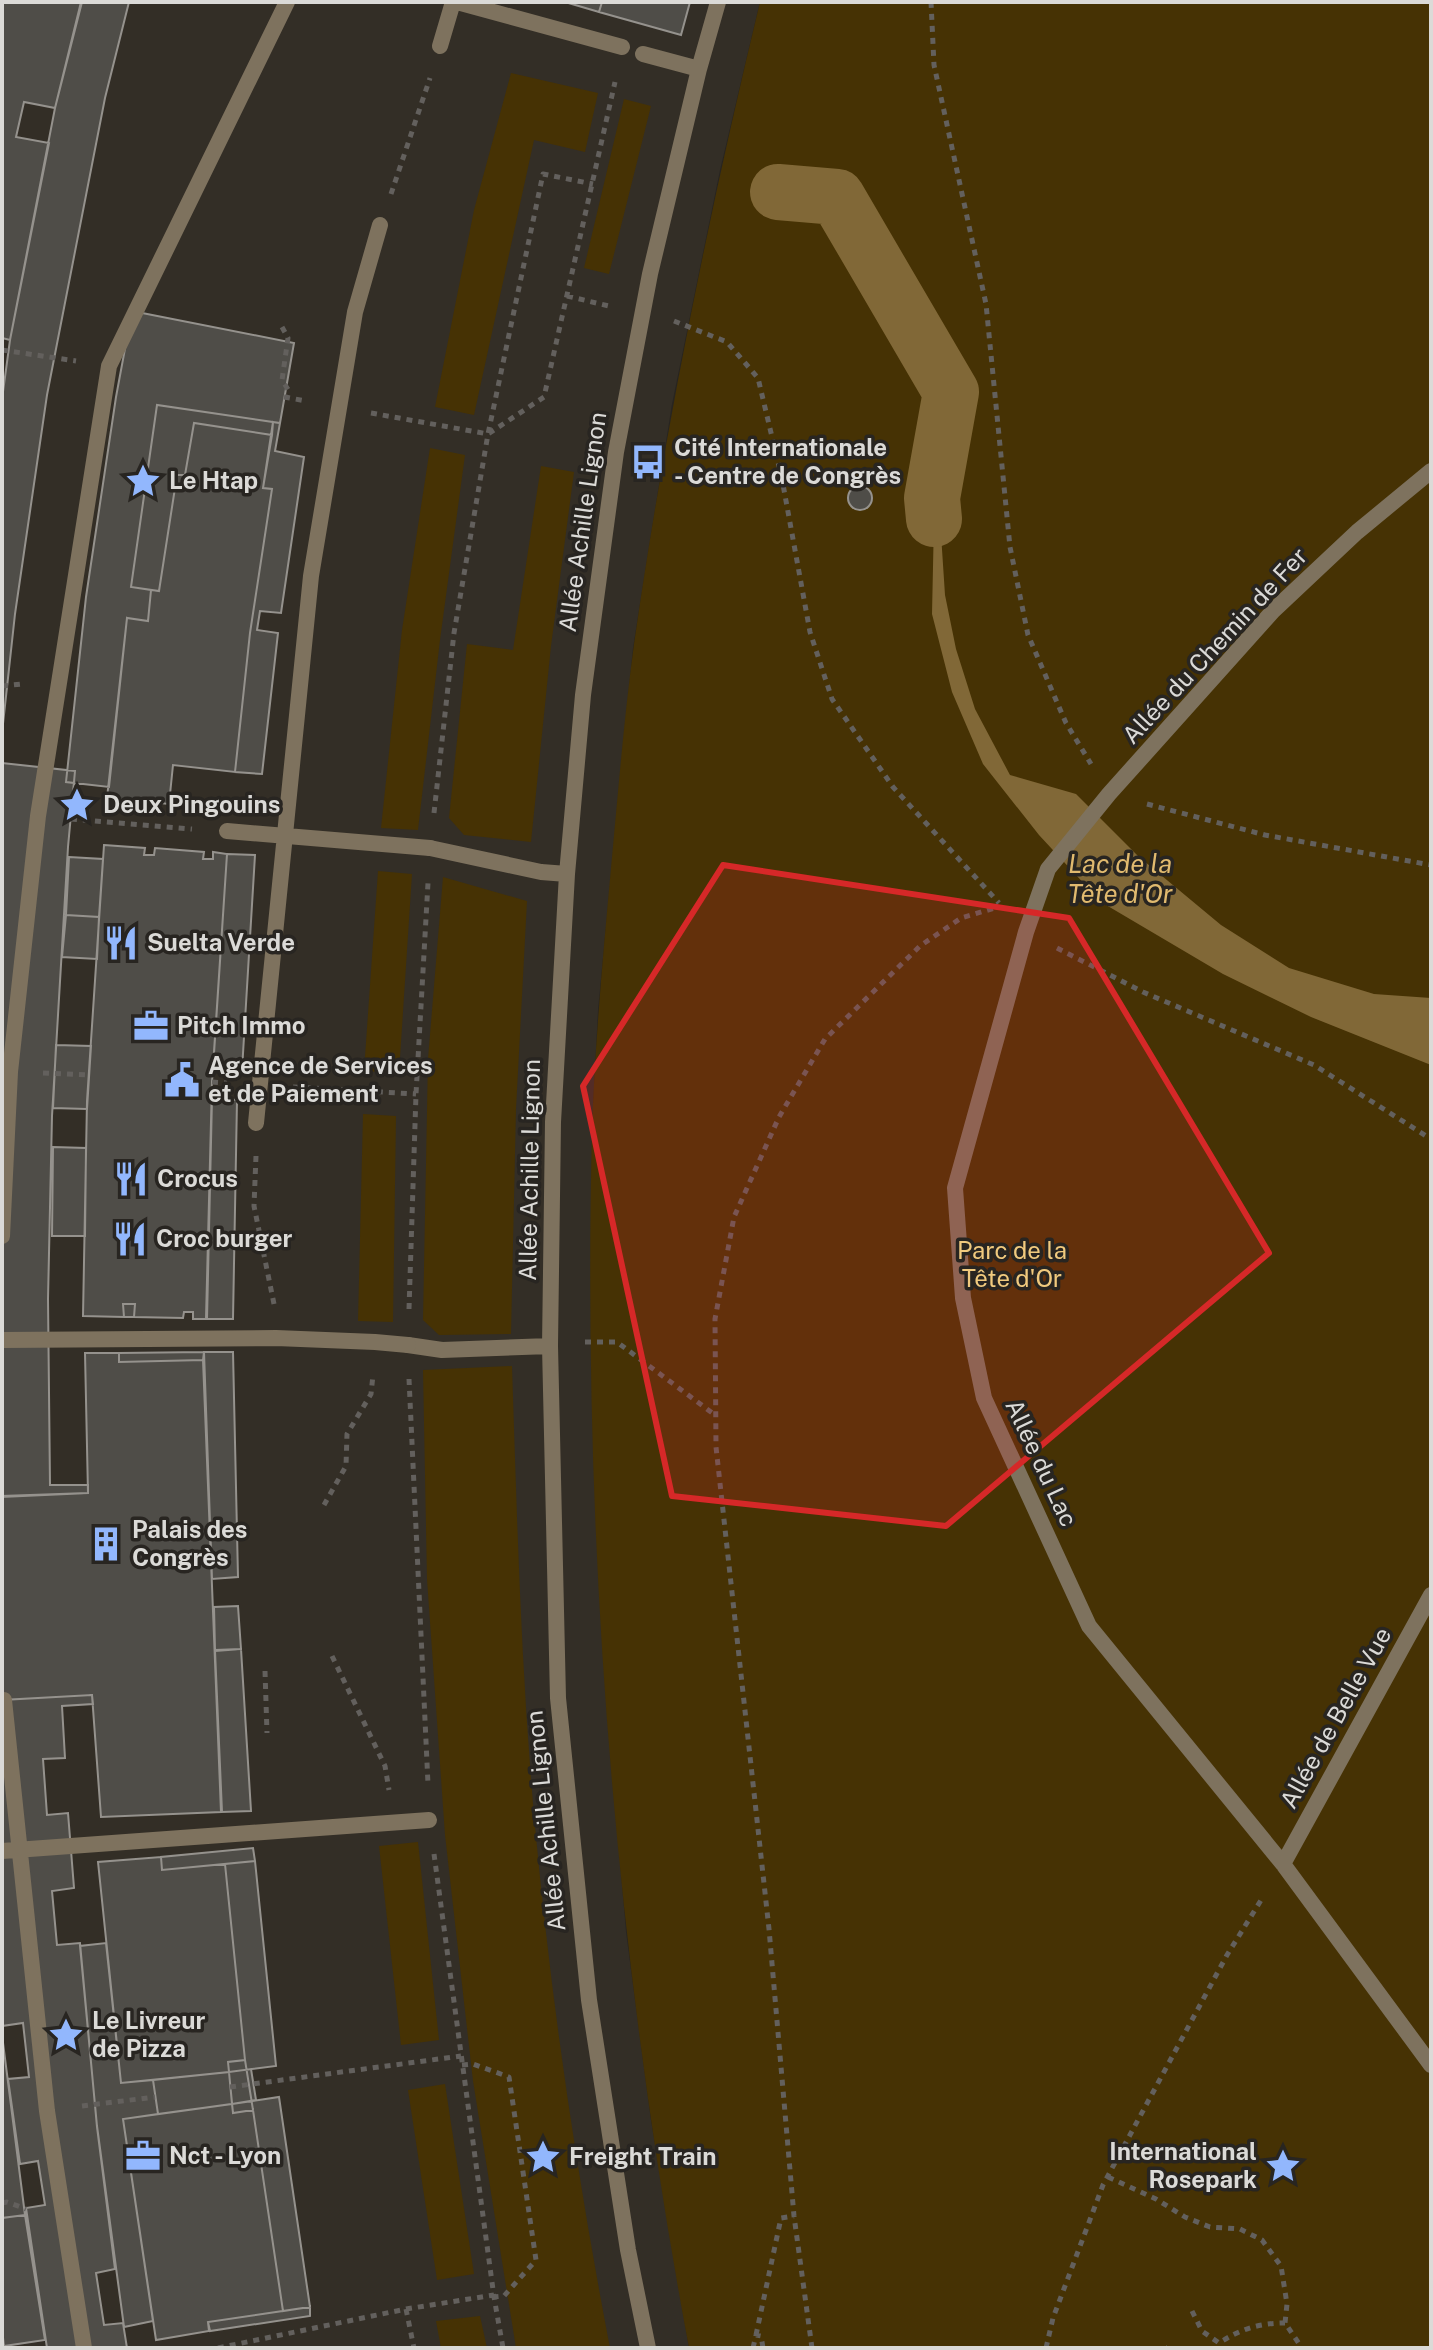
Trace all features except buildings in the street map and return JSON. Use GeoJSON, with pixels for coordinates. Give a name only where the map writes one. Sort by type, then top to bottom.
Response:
{"type":"FeatureCollection","features":[{"type":"Feature","properties":{"kind":"street"},"geometry":{"type":"LineString","coordinates":[[2,1236],[10,1072],[38,816],[109,366],[287,2]]}},
{"type":"Feature","properties":{"kind":"street"},"geometry":{"type":"LineString","coordinates":[[440,46],[455,2],[622,47]]}},
{"type":"Feature","properties":{"kind":"street","name":"Allée Achille Lignon"},"geometry":{"type":"LineString","coordinates":[[648,2348],[628,2250],[589,2000],[558,1698],[550,1346],[553,1122],[567,874],[583,695],[616,452],[650,274],[718,2]]}},
{"type":"Feature","properties":{"kind":"street"},"geometry":{"type":"LineString","coordinates":[[643,54],[699,69]]}},
{"type":"Feature","properties":{"kind":"street"},"geometry":{"type":"LineString","coordinates":[[256,1123],[311,576],[355,312],[380,225]]}},
{"type":"Feature","properties":{"kind":"street","name":"Allée du Chemin de Fer"},"geometry":{"type":"LineString","coordinates":[[1105,800],[1273,611],[1357,532],[1431,471]]}},
{"type":"Feature","properties":{"kind":"street","name":"Allée du Lac"},"geometry":{"type":"LineString","coordinates":[[1105,800],[1048,869],[1026,932],[955,1188],[963,1298],[984,1398],[1089,1626],[1283,1864],[1431,2065]]}},
{"type":"Feature","properties":{"kind":"street"},"geometry":{"type":"LineString","coordinates":[[227,831],[430,848],[541,872],[567,874]]}},
{"type":"Feature","properties":{"kind":"street"},"geometry":{"type":"LineString","coordinates":[[2,1340],[276,1338],[408,1345],[442,1350],[550,1346]]}},
{"type":"Feature","properties":{"kind":"street","name":"Allée de Belle Vue"},"geometry":{"type":"LineString","coordinates":[[1283,1864],[1431,1595]]}},
{"type":"Feature","properties":{"kind":"street"},"geometry":{"type":"LineString","coordinates":[[4,1700],[47,2111],[84,2348]]}},
{"type":"Feature","properties":{"kind":"street"},"geometry":{"type":"LineString","coordinates":[[2,1851],[429,1820]]}},
{"type":"Feature","properties":{"kind":"path"},"geometry":{"type":"LineString","coordinates":[[931,2],[934,65],[986,304],[1010,547],[1028,635],[1066,723],[1105,800],[1265,835],[1431,865]]}},
{"type":"Feature","properties":{"kind":"path"},"geometry":{"type":"LineString","coordinates":[[380,225],[440,46]]}},
{"type":"Feature","properties":{"kind":"path"},"geometry":{"type":"LineString","coordinates":[[452,428],[488,434],[544,397],[622,47]]}},
{"type":"Feature","properties":{"kind":"path"},"geometry":{"type":"LineString","coordinates":[[503,2348],[429,1820],[408,1345],[416,1094],[430,848],[454,633],[488,434],[543,174],[593,184]]}},
{"type":"Feature","properties":{"kind":"path"},"geometry":{"type":"LineString","coordinates":[[567,296],[614,307]]}},
{"type":"Feature","properties":{"kind":"path"},"geometry":{"type":"LineString","coordinates":[[665,318],[727,342],[758,378],[782,479],[810,632],[832,699],[893,787],[1002,906],[961,918],[920,946],[825,1039],[779,1117],[734,1217],[715,1319],[716,1447],[769,1929],[794,2216],[812,2348]]}},
{"type":"Feature","properties":{"kind":"path"},"geometry":{"type":"LineString","coordinates":[[282,327],[288,338],[282,380],[289,391],[287,398]]}},
{"type":"Feature","properties":{"kind":"path"},"geometry":{"type":"LineString","coordinates":[[2,350],[109,366]]}},
{"type":"Feature","properties":{"kind":"path"},"geometry":{"type":"LineString","coordinates":[[38,816],[227,831]]}},
{"type":"Feature","properties":{"kind":"path"},"geometry":{"type":"LineString","coordinates":[[1026,932],[1143,992],[1314,1065],[1431,1139]]}},
{"type":"Feature","properties":{"kind":"path"},"geometry":{"type":"LineString","coordinates":[[364,1091],[416,1094]]}},
{"type":"Feature","properties":{"kind":"path"},"geometry":{"type":"LineString","coordinates":[[256,1123],[254,1206],[274,1307]]}},
{"type":"Feature","properties":{"kind":"path"},"geometry":{"type":"LineString","coordinates":[[599,1341],[617,1342],[716,1416]]}},
{"type":"Feature","properties":{"kind":"path"},"geometry":{"type":"LineString","coordinates":[[324,1505],[346,1466],[347,1434],[371,1394]]}},
{"type":"Feature","properties":{"kind":"path"},"geometry":{"type":"LineString","coordinates":[[332,1656],[385,1766]]}},
{"type":"Feature","properties":{"kind":"path"},"geometry":{"type":"LineString","coordinates":[[265,1671],[267,1733]]}},
{"type":"Feature","properties":{"kind":"path"},"geometry":{"type":"LineString","coordinates":[[1046,2348],[1053,2318],[1108,2177],[1227,1955],[1283,1864]]}},
{"type":"Feature","properties":{"kind":"path"},"geometry":{"type":"LineString","coordinates":[[230,2087],[461,2056]]}},
{"type":"Feature","properties":{"kind":"path"},"geometry":{"type":"LineString","coordinates":[[218,2348],[406,2309],[504,2296],[536,2260],[509,2077],[473,2064],[462,2065]]}},
{"type":"Feature","properties":{"kind":"path"},"geometry":{"type":"LineString","coordinates":[[1108,2177],[1156,2199],[1185,2217],[1210,2227],[1240,2229],[1262,2240],[1281,2266],[1287,2304],[1285,2323],[1302,2348]]}},
{"type":"Feature","properties":{"kind":"path"},"geometry":{"type":"LineString","coordinates":[[753,2348],[781,2218],[794,2216]]}},
{"type":"Feature","properties":{"kind":"path"},"geometry":{"type":"LineString","coordinates":[[406,2309],[414,2348]]}},
{"type":"Feature","properties":{"kind":"path"},"geometry":{"type":"LineString","coordinates":[[1192,2311],[1202,2331],[1219,2343]]}},
{"type":"Feature","properties":{"kind":"path"},"geometry":{"type":"LineString","coordinates":[[1212,2348],[1239,2330],[1261,2323],[1285,2323]]}},
{"type":"Feature","properties":{"kind":"path"},"geometry":{"type":"LineString","coordinates":[[756,2335],[761,2336],[763,2348]]}},
{"type":"Feature","properties":{"kind":"highlighted area"},"geometry":{"type":"Polygon","coordinates":[[[723,865],[1069,918],[1269,1253],[946,1526],[672,1496],[583,1086],[723,865]]]}},
{"type":"Feature","properties":{"kind":"shaded area"},"geometry":{"type":"Polygon","coordinates":[[[2,2],[760,2],[720,170],[672,404],[633,648],[598,1010],[592,1129],[592,1399],[607,1705],[626,1932],[651,2120],[689,2348],[2,2348],[2,2]]]}},
{"type":"Feature","properties":{"kind":"green space","name":"Parc de la Tête d'Or"},"geometry":{"type":"Polygon","coordinates":[[[760,2],[1431,2],[1431,2348],[689,2348],[641,2046],[609,1742],[592,1435],[592,1129],[605,933],[634,644],[690,321],[760,2]]]}},
{"type":"Feature","properties":{"kind":"green space"},"geometry":{"type":"Polygon","coordinates":[[[511,73],[598,93],[585,152],[534,140],[474,415],[435,407],[474,210],[511,73]]]}},
{"type":"Feature","properties":{"kind":"green space"},"geometry":{"type":"Polygon","coordinates":[[[624,99],[651,106],[609,274],[584,268],[624,99]]]}},
{"type":"Feature","properties":{"kind":"green space"},"geometry":{"type":"Polygon","coordinates":[[[430,448],[465,455],[418,830],[381,828],[402,630],[430,448]]]}},
{"type":"Feature","properties":{"kind":"green space"},"geometry":{"type":"Polygon","coordinates":[[[541,466],[574,472],[551,646],[531,842],[464,835],[449,818],[467,644],[513,650],[541,466]]]}},
{"type":"Feature","properties":{"kind":"green space"},"geometry":{"type":"Polygon","coordinates":[[[378,871],[412,874],[399,1073],[364,1071],[378,871]]]}},
{"type":"Feature","properties":{"kind":"green space"},"geometry":{"type":"Polygon","coordinates":[[[443,877],[527,901],[516,1109],[511,1334],[439,1335],[423,1320],[428,1059],[443,877]]]}},
{"type":"Feature","properties":{"kind":"green space"},"geometry":{"type":"Polygon","coordinates":[[[363,1114],[396,1116],[393,1322],[358,1321],[363,1114]]]}},
{"type":"Feature","properties":{"kind":"green space"},"geometry":{"type":"Polygon","coordinates":[[[512,1366],[523,1654],[541,1892],[566,2088],[610,2348],[516,2348],[473,2081],[445,1835],[427,1579],[423,1370],[512,1366]]]}},
{"type":"Feature","properties":{"kind":"green space"},"geometry":{"type":"Polygon","coordinates":[[[418,1842],[439,2040],[401,2045],[379,1846],[418,1842]]]}},
{"type":"Feature","properties":{"kind":"green space"},"geometry":{"type":"Polygon","coordinates":[[[445,2084],[474,2274],[437,2280],[408,2090],[445,2084]]]}},
{"type":"Feature","properties":{"kind":"green space"},"geometry":{"type":"Polygon","coordinates":[[[480,2316],[487,2348],[441,2348],[436,2321],[480,2316]]]}},
{"type":"Feature","properties":{"kind":"water","name":"Lac de la Tête d'Or"},"geometry":{"type":"Polygon","coordinates":[[[934,519],[941,534],[945,595],[956,649],[975,709],[1010,775],[1076,794],[1138,856],[1221,925],[1289,968],[1374,994],[1431,998],[1431,1065],[1311,1017],[1223,974],[1101,902],[1039,835],[983,764],[952,692],[932,614],[934,519]]]}},
{"type":"Feature","properties":{"kind":"waterway"},"geometry":{"type":"LineString","coordinates":[[778,192],[837,197],[951,392],[932,498],[934,519]]}},
{"type":"Feature","properties":{"kind":"place","name":"Cité Internationale - Centre de Congrès"},"geometry":{"type":"Point","coordinates":[648,462]}},
{"type":"Feature","properties":{"kind":"place","name":"Le Htap"},"geometry":{"type":"Point","coordinates":[143,481]}},
{"type":"Feature","properties":{"kind":"place","name":"Deux Pingouins"},"geometry":{"type":"Point","coordinates":[77,805]}},
{"type":"Feature","properties":{"kind":"place","name":"Suelta Verde"},"geometry":{"type":"Point","coordinates":[121,943]}},
{"type":"Feature","properties":{"kind":"place","name":"Pitch Immo"},"geometry":{"type":"Point","coordinates":[151,1026]}},
{"type":"Feature","properties":{"kind":"place","name":"Agence de Services et de Paiement"},"geometry":{"type":"Point","coordinates":[182,1080]}},
{"type":"Feature","properties":{"kind":"place","name":"Crocus"},"geometry":{"type":"Point","coordinates":[131,1179]}},
{"type":"Feature","properties":{"kind":"place","name":"Croc burger"},"geometry":{"type":"Point","coordinates":[130,1239]}},
{"type":"Feature","properties":{"kind":"place","name":"Palais des Congrès"},"geometry":{"type":"Point","coordinates":[106,1544]}},
{"type":"Feature","properties":{"kind":"place","name":"Le Livreur de Pizza"},"geometry":{"type":"Point","coordinates":[66,2035]}},
{"type":"Feature","properties":{"kind":"place","name":"Nct - Lyon"},"geometry":{"type":"Point","coordinates":[143,2156]}},
{"type":"Feature","properties":{"kind":"place","name":"Freight Train"},"geometry":{"type":"Point","coordinates":[543,2157]}},
{"type":"Feature","properties":{"kind":"place","name":"International Rosepark"},"geometry":{"type":"Point","coordinates":[1283,2166]}}]}
